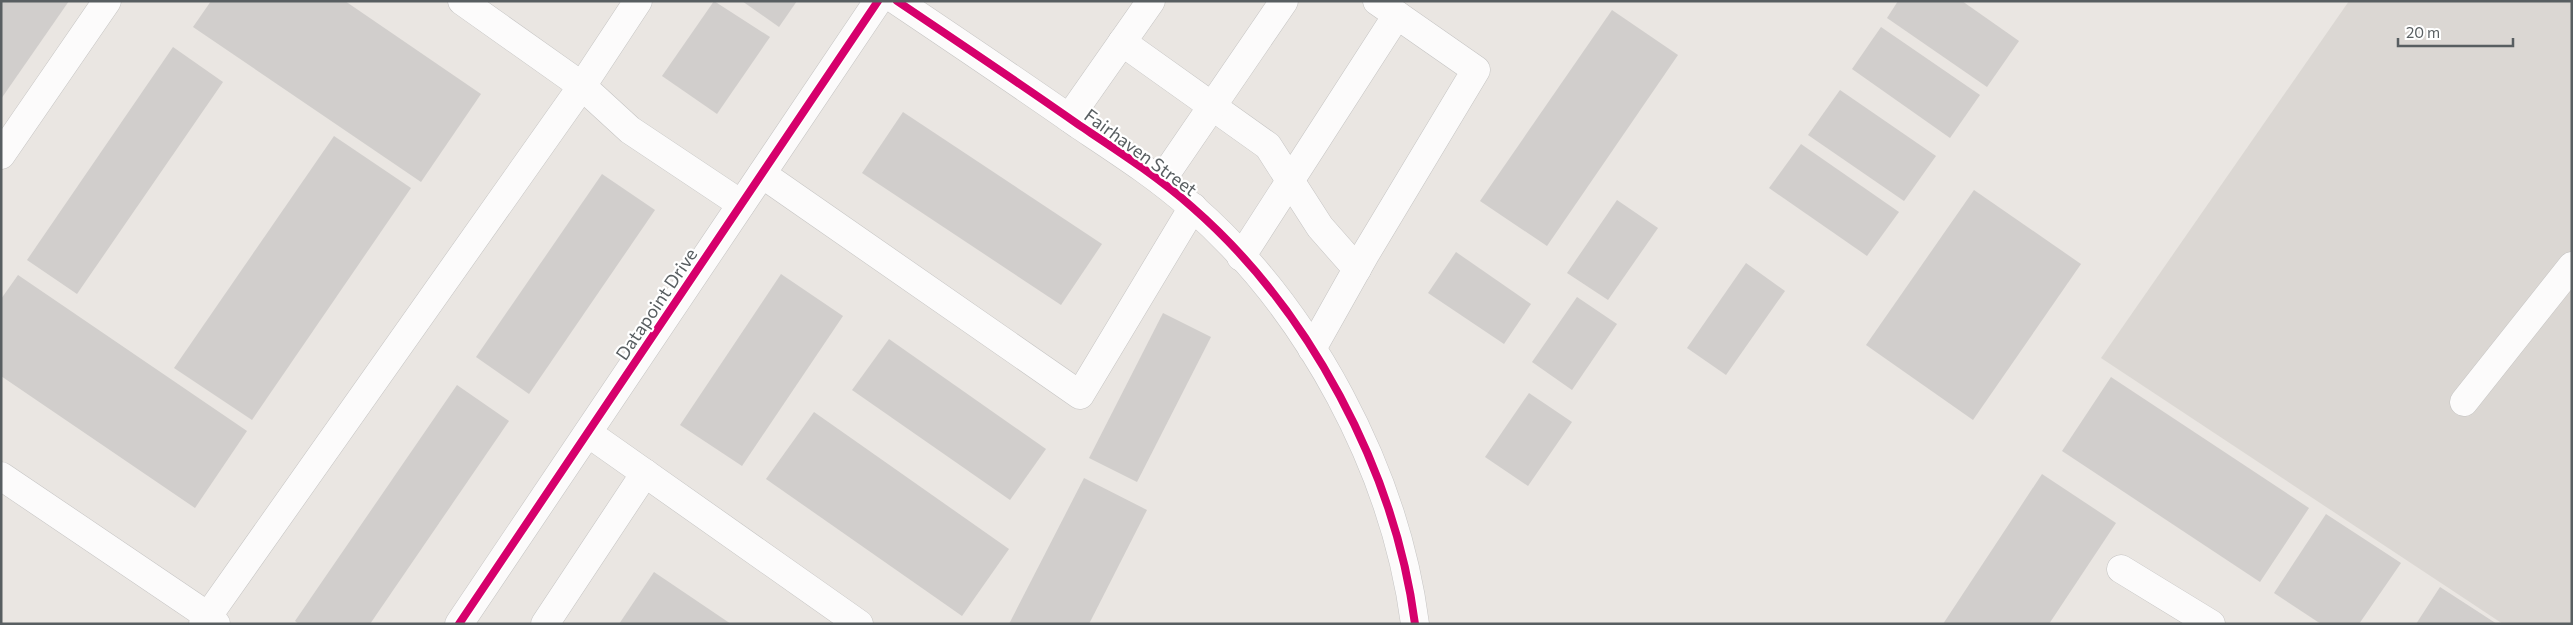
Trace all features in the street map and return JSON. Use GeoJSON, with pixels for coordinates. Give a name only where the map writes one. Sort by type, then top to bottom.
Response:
{"type":"FeatureCollection","features":[{"type":"Feature","properties":{"kind":"street"},"geometry":{"type":"LineString","coordinates":[[1,155],[107,1]]}},
{"type":"Feature","properties":{"kind":"street"},"geometry":{"type":"LineString","coordinates":[[462,1],[582,86],[630,130],[741,204]]}},
{"type":"Feature","properties":{"kind":"street"},"geometry":{"type":"LineString","coordinates":[[1,476],[209,621],[582,86],[638,1]]}},
{"type":"Feature","properties":{"kind":"street","name":"Datapoint Drive"},"geometry":{"type":"LineString","coordinates":[[459,624],[878,1]]}},
{"type":"Feature","properties":{"kind":"street","name":"Fairhaven Street"},"geometry":{"type":"LineString","coordinates":[[897,1],[1161,180],[1193,207],[1261,278],[1312,349],[1342,400],[1373,466],[1396,535],[1415,624]]}},
{"type":"Feature","properties":{"kind":"street"},"geometry":{"type":"LineString","coordinates":[[1069,118],[1151,1]]}},
{"type":"Feature","properties":{"kind":"street"},"geometry":{"type":"LineString","coordinates":[[1161,180],[1284,1]]}},
{"type":"Feature","properties":{"kind":"street"},"geometry":{"type":"LineString","coordinates":[[1241,257],[1291,181],[1387,8],[1476,70],[1312,349]]}},
{"type":"Feature","properties":{"kind":"street"},"geometry":{"type":"LineString","coordinates":[[1122,42],[1268,146],[1320,227],[1357,270]]}},
{"type":"Feature","properties":{"kind":"street"},"geometry":{"type":"LineString","coordinates":[[762,174],[1080,396],[1193,207]]}},
{"type":"Feature","properties":{"kind":"street"},"geometry":{"type":"LineString","coordinates":[[2464,402],[2572,266]]}},
{"type":"Feature","properties":{"kind":"street"},"geometry":{"type":"LineString","coordinates":[[588,433],[859,624]]}},
{"type":"Feature","properties":{"kind":"street"},"geometry":{"type":"LineString","coordinates":[[545,624],[645,473]]}},
{"type":"Feature","properties":{"kind":"street"},"geometry":{"type":"LineString","coordinates":[[2121,569],[2211,624]]}},
{"type":"Feature","properties":{"kind":"shaded area"},"geometry":{"type":"Polygon","coordinates":[[[2349,1],[2572,1],[2572,624],[2503,624],[2101,358],[2349,1]]]}},
{"type":"Feature","properties":{"kind":"building"},"geometry":{"type":"Polygon","coordinates":[[[1,1],[69,1],[1,99],[1,1]]]}},
{"type":"Feature","properties":{"kind":"building"},"geometry":{"type":"Polygon","coordinates":[[[211,1],[345,1],[481,94],[421,182],[193,27],[211,1]]]}},
{"type":"Feature","properties":{"kind":"building"},"geometry":{"type":"Polygon","coordinates":[[[714,1],[770,37],[717,114],[662,76],[714,1]]]}},
{"type":"Feature","properties":{"kind":"building"},"geometry":{"type":"Polygon","coordinates":[[[742,1],[797,1],[779,27],[742,1]]]}},
{"type":"Feature","properties":{"kind":"building"},"geometry":{"type":"Polygon","coordinates":[[[1898,1],[1962,1],[2019,41],[1987,87],[1887,18],[1898,1]]]}},
{"type":"Feature","properties":{"kind":"building"},"geometry":{"type":"Polygon","coordinates":[[[1612,10],[1678,55],[1547,246],[1480,201],[1612,10]]]}},
{"type":"Feature","properties":{"kind":"building"},"geometry":{"type":"Polygon","coordinates":[[[1881,27],[1980,95],[1950,138],[1852,69],[1881,27]]]}},
{"type":"Feature","properties":{"kind":"building"},"geometry":{"type":"Polygon","coordinates":[[[173,47],[223,82],[77,294],[27,260],[173,47]]]}},
{"type":"Feature","properties":{"kind":"building"},"geometry":{"type":"Polygon","coordinates":[[[1840,90],[1936,156],[1904,201],[1808,135],[1840,90]]]}},
{"type":"Feature","properties":{"kind":"building"},"geometry":{"type":"Polygon","coordinates":[[[903,112],[1102,244],[1061,305],[862,173],[903,112]]]}},
{"type":"Feature","properties":{"kind":"building"},"geometry":{"type":"Polygon","coordinates":[[[334,136],[411,188],[252,420],[174,368],[334,136]]]}},
{"type":"Feature","properties":{"kind":"building"},"geometry":{"type":"Polygon","coordinates":[[[1801,144],[1899,212],[1867,256],[1769,188],[1801,144]]]}},
{"type":"Feature","properties":{"kind":"building"},"geometry":{"type":"Polygon","coordinates":[[[602,174],[655,210],[529,394],[476,357],[602,174]]]}},
{"type":"Feature","properties":{"kind":"building"},"geometry":{"type":"Polygon","coordinates":[[[1974,190],[2081,264],[1973,420],[1866,345],[1974,190]]]}},
{"type":"Feature","properties":{"kind":"building"},"geometry":{"type":"Polygon","coordinates":[[[1617,200],[1658,228],[1608,300],[1567,273],[1617,200]]]}},
{"type":"Feature","properties":{"kind":"building"},"geometry":{"type":"Polygon","coordinates":[[[1456,252],[1531,304],[1504,344],[1428,293],[1456,252]]]}},
{"type":"Feature","properties":{"kind":"building"},"geometry":{"type":"Polygon","coordinates":[[[1746,263],[1785,291],[1726,375],[1687,348],[1746,263]]]}},
{"type":"Feature","properties":{"kind":"building"},"geometry":{"type":"Polygon","coordinates":[[[781,274],[843,316],[742,466],[680,425],[781,274]]]}},
{"type":"Feature","properties":{"kind":"building"},"geometry":{"type":"Polygon","coordinates":[[[18,275],[247,431],[195,508],[1,376],[1,299],[18,275]]]}},
{"type":"Feature","properties":{"kind":"building"},"geometry":{"type":"Polygon","coordinates":[[[1577,297],[1617,324],[1572,390],[1532,362],[1577,297]]]}},
{"type":"Feature","properties":{"kind":"building"},"geometry":{"type":"Polygon","coordinates":[[[1163,313],[1211,337],[1137,482],[1089,458],[1163,313]]]}},
{"type":"Feature","properties":{"kind":"building"},"geometry":{"type":"Polygon","coordinates":[[[889,339],[1046,449],[1010,500],[852,390],[889,339]]]}},
{"type":"Feature","properties":{"kind":"building"},"geometry":{"type":"Polygon","coordinates":[[[2111,377],[2309,508],[2260,582],[2062,451],[2111,377]]]}},
{"type":"Feature","properties":{"kind":"building"},"geometry":{"type":"Polygon","coordinates":[[[457,385],[509,421],[370,624],[299,624],[295,621],[457,385]]]}},
{"type":"Feature","properties":{"kind":"building"},"geometry":{"type":"Polygon","coordinates":[[[1529,393],[1572,422],[1528,486],[1485,457],[1529,393]]]}},
{"type":"Feature","properties":{"kind":"building"},"geometry":{"type":"Polygon","coordinates":[[[814,412],[1009,549],[962,616],[766,479],[814,412]]]}},
{"type":"Feature","properties":{"kind":"building"},"geometry":{"type":"Polygon","coordinates":[[[2042,474],[2116,523],[2049,624],[1943,624],[2042,474]]]}},
{"type":"Feature","properties":{"kind":"building"},"geometry":{"type":"Polygon","coordinates":[[[1084,478],[1147,510],[1089,624],[1009,624],[1084,478]]]}},
{"type":"Feature","properties":{"kind":"building"},"geometry":{"type":"Polygon","coordinates":[[[2326,514],[2401,563],[2359,624],[2321,624],[2274,593],[2326,514]]]}},
{"type":"Feature","properties":{"kind":"building"},"geometry":{"type":"Polygon","coordinates":[[[654,572],[731,624],[619,624],[654,572]]]}},
{"type":"Feature","properties":{"kind":"building"},"geometry":{"type":"Polygon","coordinates":[[[2440,587],[2497,624],[2416,624],[2440,587]]]}},
{"type":"Feature","properties":{"kind":"cycle path"},"geometry":{"type":"LineString","coordinates":[[459,624],[878,1]]}},
{"type":"Feature","properties":{"kind":"cycle path"},"geometry":{"type":"LineString","coordinates":[[897,1],[1123,154],[1165,185],[1192,207],[1234,248],[1273,294],[1309,343],[1340,396],[1367,451],[1388,508],[1404,566],[1415,624]]}}]}
